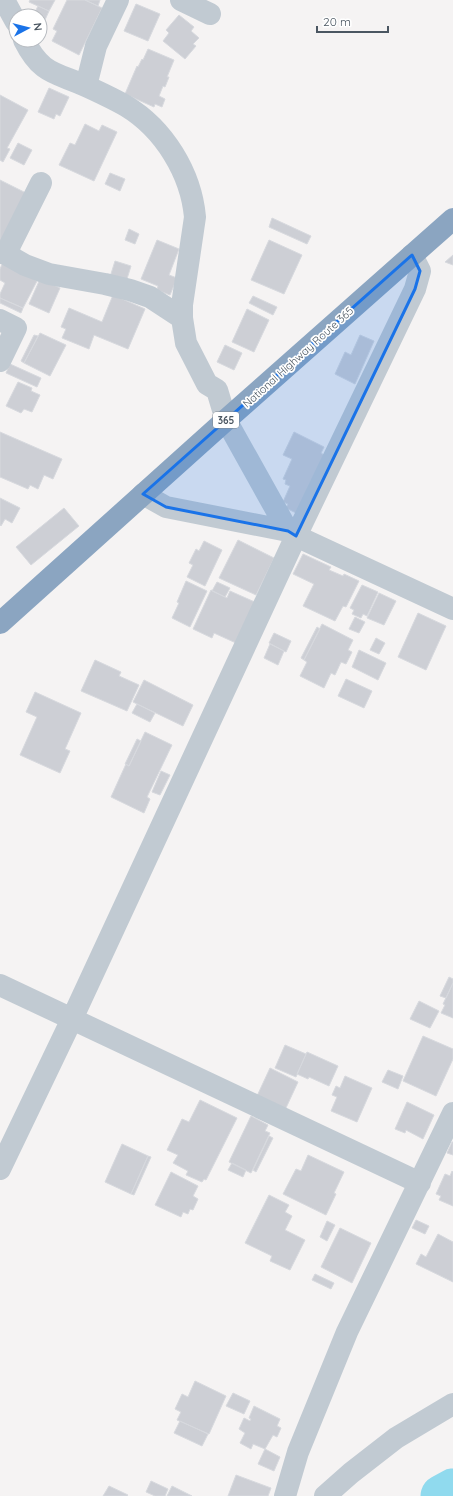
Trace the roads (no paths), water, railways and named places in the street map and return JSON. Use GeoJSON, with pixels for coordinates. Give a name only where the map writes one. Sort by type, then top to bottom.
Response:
{"type":"FeatureCollection","features":[{"type":"Feature","properties":{"kind":"highway","name":"National Highway Route 365"},"geometry":{"type":"LineString","coordinates":[[0,623],[453,219]]}},
{"type":"Feature","properties":{"kind":"street"},"geometry":{"type":"LineString","coordinates":[[86,86],[96,46],[118,0]]}},
{"type":"Feature","properties":{"kind":"street"},"geometry":{"type":"LineString","coordinates":[[181,0],[210,14]]}},
{"type":"Feature","properties":{"kind":"street"},"geometry":{"type":"LineString","coordinates":[[28,48],[31,55],[39,64],[49,71],[86,86],[126,106],[145,120],[167,145],[177,160],[194,204],[195,217],[182,305],[182,318],[186,343],[207,384],[217,390],[226,420],[292,533]]}},
{"type":"Feature","properties":{"kind":"street"},"geometry":{"type":"LineString","coordinates":[[41,183],[4,254],[25,265],[49,274],[105,284],[150,297],[182,318]]}},
{"type":"Feature","properties":{"kind":"street"},"geometry":{"type":"LineString","coordinates":[[0,1169],[72,1019],[292,533],[415,289],[420,271],[412,255]]}},
{"type":"Feature","properties":{"kind":"street"},"geometry":{"type":"LineString","coordinates":[[0,320],[16,328],[0,361]]}},
{"type":"Feature","properties":{"kind":"street"},"geometry":{"type":"LineString","coordinates":[[143,494],[166,507],[292,533],[453,609]]}},
{"type":"Feature","properties":{"kind":"street"},"geometry":{"type":"LineString","coordinates":[[0,985],[420,1183]]}},
{"type":"Feature","properties":{"kind":"street"},"geometry":{"type":"LineString","coordinates":[[285,1496],[298,1452],[347,1332],[453,1113]]}},
{"type":"Feature","properties":{"kind":"street"},"geometry":{"type":"LineString","coordinates":[[325,1496],[351,1472],[396,1438],[453,1404]]}},
{"type":"Feature","properties":{"kind":"waterway"},"geometry":{"type":"LineString","coordinates":[[442,1496],[453,1490]]}}]}
